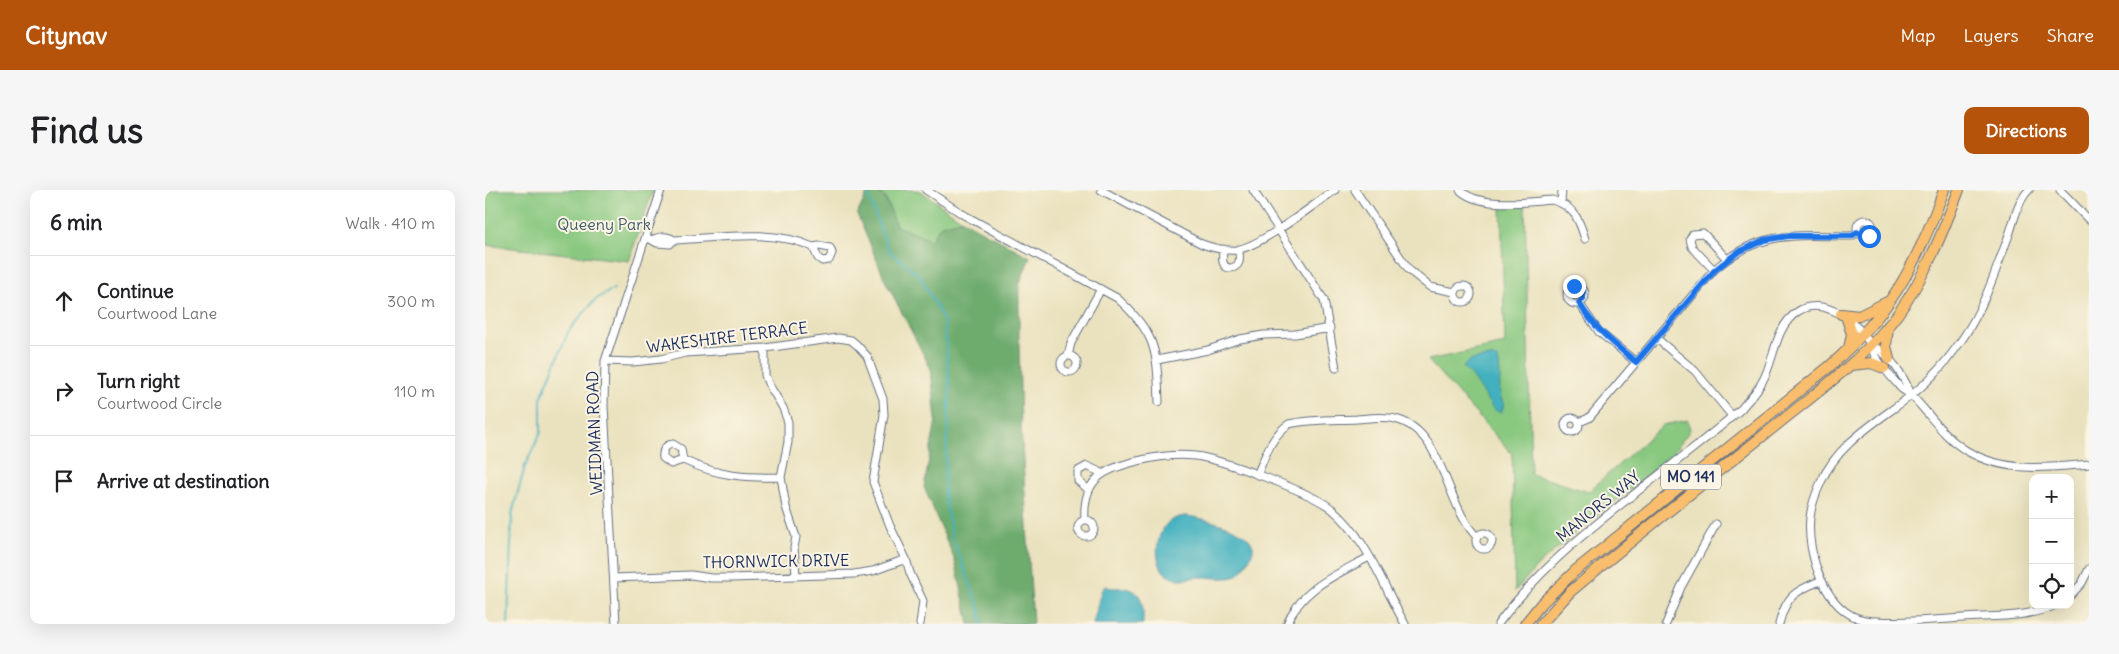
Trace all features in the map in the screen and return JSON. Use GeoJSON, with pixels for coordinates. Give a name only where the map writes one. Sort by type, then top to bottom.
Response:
{"type":"FeatureCollection","features":[{"type":"Feature","properties":{"kind":"highway","name":"MO 141"},"geometry":{"type":"LineString","coordinates":[[1525,624],[1541,604],[1575,571],[1849,348],[1862,335],[1893,299],[1915,261],[1945,190]]}},
{"type":"Feature","properties":{"kind":"highway","name":"MO 141"},"geometry":{"type":"LineString","coordinates":[[1541,624],[1570,592],[1851,365],[1871,345],[1888,326],[1923,274],[1959,190]]}},
{"type":"Feature","properties":{"kind":"highway"},"geometry":{"type":"LineString","coordinates":[[1849,348],[1852,334],[1844,317],[1859,316],[1893,299]]}},
{"type":"Feature","properties":{"kind":"highway"},"geometry":{"type":"LineString","coordinates":[[1851,365],[1887,363],[1888,326]]}},
{"type":"Feature","properties":{"kind":"street","name":"WEIDMAN ROAD"},"geometry":{"type":"LineString","coordinates":[[616,624],[604,406],[605,361],[661,190]]}},
{"type":"Feature","properties":{"kind":"street"},"geometry":{"type":"LineString","coordinates":[[926,190],[964,215],[1117,298],[1136,317],[1150,337],[1157,360],[1159,402]]}},
{"type":"Feature","properties":{"kind":"street"},"geometry":{"type":"LineString","coordinates":[[1101,190],[1202,244],[1223,249],[1239,249],[1250,246],[1335,190]]}},
{"type":"Feature","properties":{"kind":"street"},"geometry":{"type":"LineString","coordinates":[[1253,190],[1320,291],[1324,300],[1330,328],[1336,368]]}},
{"type":"Feature","properties":{"kind":"street"},"geometry":{"type":"LineString","coordinates":[[1355,190],[1409,270],[1430,287],[1455,292]]}},
{"type":"Feature","properties":{"kind":"street"},"geometry":{"type":"LineString","coordinates":[[1460,190],[1473,199],[1489,202],[1552,200],[1561,203],[1579,219],[1585,239]]}},
{"type":"Feature","properties":{"kind":"street"},"geometry":{"type":"LineString","coordinates":[[1561,203],[1562,190]]}},
{"type":"Feature","properties":{"kind":"street"},"geometry":{"type":"LineString","coordinates":[[2029,190],[2021,203],[1991,284],[1965,335],[1937,371],[1911,395],[1842,449],[1833,459],[1820,482],[1809,528],[1813,556],[1821,580],[1835,602],[1853,617],[1878,622],[2025,614],[2046,609]]}},
{"type":"Feature","properties":{"kind":"street"},"geometry":{"type":"LineString","coordinates":[[2060,190],[2089,220]]}},
{"type":"Feature","properties":{"kind":"street"},"geometry":{"type":"LineString","coordinates":[[1579,422],[1589,418],[1715,270],[1727,259],[1738,252],[1772,238],[1788,236],[1852,236],[1857,232]]}},
{"type":"Feature","properties":{"kind":"street"},"geometry":{"type":"LineString","coordinates":[[1715,270],[1692,247],[1690,240],[1693,234],[1703,233],[1727,259]]}},
{"type":"Feature","properties":{"kind":"street"},"geometry":{"type":"LineString","coordinates":[[645,237],[654,239],[657,243],[670,244],[675,240],[755,235],[803,243],[813,247]]}},
{"type":"Feature","properties":{"kind":"street"},"geometry":{"type":"LineString","coordinates":[[1223,249],[1223,262],[1227,267],[1231,268],[1236,266],[1240,260],[1239,249]]}},
{"type":"Feature","properties":{"kind":"street"},"geometry":{"type":"LineString","coordinates":[[1068,356],[1071,343],[1101,289]]}},
{"type":"Feature","properties":{"kind":"street"},"geometry":{"type":"LineString","coordinates":[[1579,303],[1599,332],[1636,362]]}},
{"type":"Feature","properties":{"kind":"street","name":"MANORS WAY"},"geometry":{"type":"LineString","coordinates":[[1499,624],[1527,588],[1563,552],[1732,416],[1762,383],[1780,332],[1787,320],[1798,311],[1817,306],[1825,307],[1844,317],[1871,345],[1874,354],[1887,363],[1906,382],[1911,395],[1948,437],[1985,460],[2023,468],[2089,464]]}},
{"type":"Feature","properties":{"kind":"street"},"geometry":{"type":"LineString","coordinates":[[1157,360],[1208,350],[1264,335],[1295,334],[1330,328]]}},
{"type":"Feature","properties":{"kind":"street","name":"WAKESHIRE TERRACE"},"geometry":{"type":"LineString","coordinates":[[605,361],[633,362],[661,359],[685,353],[765,348],[838,338],[851,340],[867,356],[882,392],[884,415],[873,482],[890,526],[906,558]]}},
{"type":"Feature","properties":{"kind":"street"},"geometry":{"type":"LineString","coordinates":[[1656,338],[1695,371],[1732,416]]}},
{"type":"Feature","properties":{"kind":"street"},"geometry":{"type":"LineString","coordinates":[[765,348],[765,375],[783,408],[788,422],[788,442],[781,477],[786,507],[796,537],[794,560],[796,576]]}},
{"type":"Feature","properties":{"kind":"street"},"geometry":{"type":"LineString","coordinates":[[1257,476],[1270,444],[1278,433],[1289,424],[1384,418],[1401,421],[1418,430],[1430,445],[1467,528],[1477,537]]}},
{"type":"Feature","properties":{"kind":"street"},"geometry":{"type":"LineString","coordinates":[[1085,520],[1085,500],[1091,485],[1102,474],[1112,468],[1129,462],[1180,455],[1214,460],[1314,498],[1327,506],[1352,529],[1405,624]]}},
{"type":"Feature","properties":{"kind":"street"},"geometry":{"type":"LineString","coordinates":[[683,460],[715,473],[746,477],[781,477]]}},
{"type":"Feature","properties":{"kind":"street"},"geometry":{"type":"LineString","coordinates":[[1089,490],[1078,481],[1078,471],[1087,466],[1102,474]]}},
{"type":"Feature","properties":{"kind":"street"},"geometry":{"type":"LineString","coordinates":[[1665,624],[1681,587],[1715,524]]}},
{"type":"Feature","properties":{"kind":"street"},"geometry":{"type":"LineString","coordinates":[[1287,624],[1295,609],[1310,591],[1369,557]]}},
{"type":"Feature","properties":{"kind":"street"},"geometry":{"type":"LineString","coordinates":[[906,558],[910,573],[923,601],[920,624]]}},
{"type":"Feature","properties":{"kind":"street","name":"THORNWICK DRIVE"},"geometry":{"type":"LineString","coordinates":[[614,578],[691,575],[719,578],[863,573],[906,558]]}},
{"type":"Feature","properties":{"kind":"street"},"geometry":{"type":"LineString","coordinates":[[2074,592],[2082,583],[2089,570]]}},
{"type":"Feature","properties":{"kind":"street"},"geometry":{"type":"LineString","coordinates":[[1779,624],[1783,609],[1798,590],[1821,580]]}},
{"type":"Feature","properties":{"kind":"green space","name":"Queeny Park"},"geometry":{"type":"Polygon","coordinates":[[[485,190],[653,190],[629,261],[485,245],[485,190]]]}},
{"type":"Feature","properties":{"kind":"green space"},"geometry":{"type":"Polygon","coordinates":[[[869,190],[875,191],[884,198],[890,208],[896,226],[931,240],[941,225],[962,220],[1030,257],[1019,285],[1019,347],[1021,427],[1033,624],[969,624],[955,561],[924,487],[936,420],[931,369],[886,282],[857,214],[869,190]]]}},
{"type":"Feature","properties":{"kind":"green space"},"geometry":{"type":"Polygon","coordinates":[[[876,190],[919,190],[962,220],[941,225],[931,241],[896,226],[885,197],[876,190]]]}},
{"type":"Feature","properties":{"kind":"green space"},"geometry":{"type":"Polygon","coordinates":[[[1501,206],[1525,206],[1531,474],[1588,492],[1663,425],[1688,420],[1690,430],[1670,457],[1541,562],[1515,591],[1512,454],[1428,360],[1505,344],[1501,206]]]}},
{"type":"Feature","properties":{"kind":"water"},"geometry":{"type":"Polygon","coordinates":[[[1491,357],[1497,358],[1500,371],[1500,394],[1504,405],[1500,413],[1492,407],[1471,376],[1463,368],[1468,362],[1491,357]]]}},
{"type":"Feature","properties":{"kind":"water"},"geometry":{"type":"Polygon","coordinates":[[[1185,516],[1221,524],[1247,537],[1251,542],[1253,550],[1240,574],[1231,578],[1201,577],[1181,579],[1167,575],[1159,563],[1157,555],[1161,532],[1169,522],[1185,516]]]}},
{"type":"Feature","properties":{"kind":"water"},"geometry":{"type":"Polygon","coordinates":[[[1105,586],[1126,588],[1138,594],[1142,603],[1143,624],[1093,624],[1101,591],[1105,586]]]}},
{"type":"Feature","properties":{"kind":"waterway"},"geometry":{"type":"LineString","coordinates":[[866,190],[889,251],[920,276],[944,321],[950,389],[944,494],[952,537],[979,607],[982,624]]}},
{"type":"Feature","properties":{"kind":"waterway"},"geometry":{"type":"LineString","coordinates":[[508,624],[512,514],[525,466],[541,432],[541,398],[569,330],[596,299],[614,289]]}},
{"type":"Feature","properties":{"kind":"route"},"geometry":{"type":"LineString","coordinates":[[1574,286],[1582,289],[1583,299],[1579,303],[1599,332],[1636,362],[1715,270],[1738,252],[1764,240],[1788,236],[1852,236],[1857,232],[1864,237],[1869,236]]}}]}
